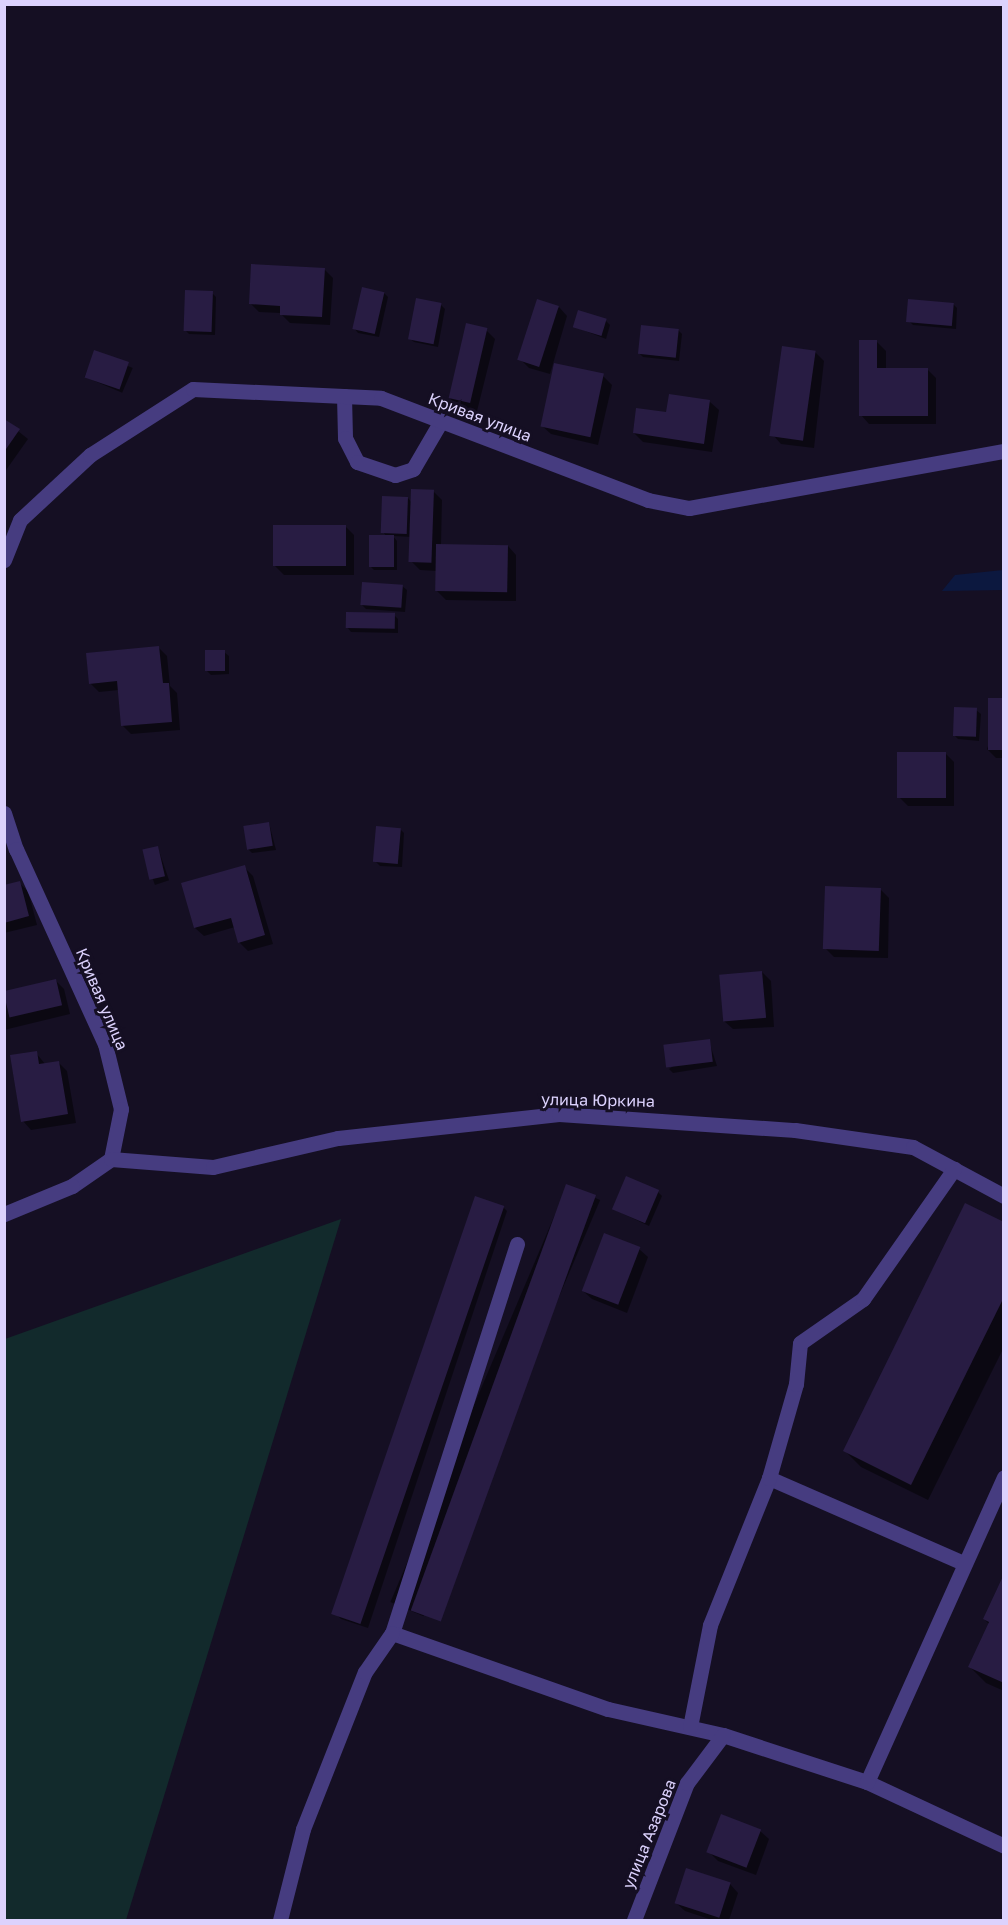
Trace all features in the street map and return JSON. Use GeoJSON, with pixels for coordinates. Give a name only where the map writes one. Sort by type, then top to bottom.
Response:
{"type":"FeatureCollection","features":[{"type":"Feature","properties":{"kind":"street","name":"Кривая улица"},"geometry":{"type":"LineString","coordinates":[[4,560],[20,520],[90,455],[193,389],[381,398],[648,500],[689,508],[1004,451]]}},
{"type":"Feature","properties":{"kind":"street"},"geometry":{"type":"LineString","coordinates":[[344,396],[345,438],[357,462],[395,475],[413,469],[441,421]]}},
{"type":"Feature","properties":{"kind":"street","name":"Кривая улица"},"geometry":{"type":"LineString","coordinates":[[4,813],[16,849],[105,1044],[121,1109],[111,1158]]}},
{"type":"Feature","properties":{"kind":"street","name":"улица Юркина"},"geometry":{"type":"LineString","coordinates":[[111,1158],[213,1167],[338,1138],[559,1114],[654,1118],[842,1137],[913,1147],[1004,1196]]}},
{"type":"Feature","properties":{"kind":"street"},"geometry":{"type":"LineString","coordinates":[[4,1214],[72,1186],[111,1158]]}},
{"type":"Feature","properties":{"kind":"street"},"geometry":{"type":"LineString","coordinates":[[690,1727],[711,1625],[769,1478],[796,1384],[800,1342],[862,1299],[954,1169]]}},
{"type":"Feature","properties":{"kind":"street"},"geometry":{"type":"LineString","coordinates":[[279,1920],[303,1829],[365,1672],[392,1633],[517,1244]]}},
{"type":"Feature","properties":{"kind":"street"},"geometry":{"type":"LineString","coordinates":[[867,1782],[1004,1477]]}},
{"type":"Feature","properties":{"kind":"street"},"geometry":{"type":"LineString","coordinates":[[769,1478],[964,1563]]}},
{"type":"Feature","properties":{"kind":"street"},"geometry":{"type":"LineString","coordinates":[[392,1633],[608,1709],[723,1735],[867,1782],[1004,1846]]}},
{"type":"Feature","properties":{"kind":"street","name":"улица Азарова"},"geometry":{"type":"LineString","coordinates":[[634,1920],[687,1783],[723,1735]]}},
{"type":"Feature","properties":{"kind":"green space"},"geometry":{"type":"Polygon","coordinates":[[[341,1219],[126,1920],[5,1920],[5,1339],[341,1219]]]}},
{"type":"Feature","properties":{"kind":"water"},"geometry":{"type":"Polygon","coordinates":[[[1003,570],[1003,590],[942,591],[955,575],[1003,570]]]}},
{"type":"Feature","properties":{"kind":"building"},"geometry":{"type":"Polygon","coordinates":[[[251,264],[325,268],[322,317],[280,315],[280,306],[249,304],[251,264]]]}},
{"type":"Feature","properties":{"kind":"building"},"geometry":{"type":"Polygon","coordinates":[[[362,287],[384,292],[375,334],[352,329],[362,287]]]}},
{"type":"Feature","properties":{"kind":"building"},"geometry":{"type":"Polygon","coordinates":[[[185,290],[213,291],[212,332],[184,331],[185,290]]]}},
{"type":"Feature","properties":{"kind":"building"},"geometry":{"type":"Polygon","coordinates":[[[416,298],[442,303],[434,344],[408,339],[416,298]]]}},
{"type":"Feature","properties":{"kind":"building"},"geometry":{"type":"Polygon","coordinates":[[[537,299],[559,306],[539,367],[517,360],[537,299]]]}},
{"type":"Feature","properties":{"kind":"building"},"geometry":{"type":"Polygon","coordinates":[[[908,299],[954,303],[952,326],[906,322],[908,299]]]}},
{"type":"Feature","properties":{"kind":"building"},"geometry":{"type":"Polygon","coordinates":[[[578,310],[607,319],[601,336],[573,327],[578,310]]]}},
{"type":"Feature","properties":{"kind":"building"},"geometry":{"type":"Polygon","coordinates":[[[466,323],[487,328],[470,403],[449,398],[466,323]]]}},
{"type":"Feature","properties":{"kind":"building"},"geometry":{"type":"Polygon","coordinates":[[[641,325],[679,329],[676,358],[638,354],[641,325]]]}},
{"type":"Feature","properties":{"kind":"building"},"geometry":{"type":"Polygon","coordinates":[[[859,340],[877,340],[877,368],[928,368],[928,416],[859,416],[859,340]]]}},
{"type":"Feature","properties":{"kind":"building"},"geometry":{"type":"Polygon","coordinates":[[[782,346],[816,351],[803,441],[769,436],[782,346]]]}},
{"type":"Feature","properties":{"kind":"building"},"geometry":{"type":"Polygon","coordinates":[[[94,350],[129,362],[120,389],[85,377],[94,350]]]}},
{"type":"Feature","properties":{"kind":"building"},"geometry":{"type":"Polygon","coordinates":[[[554,363],[604,374],[590,437],[540,427],[554,363]]]}},
{"type":"Feature","properties":{"kind":"building"},"geometry":{"type":"Polygon","coordinates":[[[669,394],[710,400],[704,444],[633,433],[636,408],[666,412],[669,394]]]}},
{"type":"Feature","properties":{"kind":"building"},"geometry":{"type":"Polygon","coordinates":[[[4,419],[20,429],[4,452],[4,419]]]}},
{"type":"Feature","properties":{"kind":"building"},"geometry":{"type":"Polygon","coordinates":[[[411,489],[434,490],[431,563],[408,562],[411,489]]]}},
{"type":"Feature","properties":{"kind":"building"},"geometry":{"type":"Polygon","coordinates":[[[382,496],[408,497],[407,534],[381,533],[382,496]]]}},
{"type":"Feature","properties":{"kind":"building"},"geometry":{"type":"Polygon","coordinates":[[[273,525],[346,525],[346,566],[273,566],[273,525]]]}},
{"type":"Feature","properties":{"kind":"building"},"geometry":{"type":"Polygon","coordinates":[[[369,535],[394,535],[394,567],[369,567],[369,535]]]}},
{"type":"Feature","properties":{"kind":"building"},"geometry":{"type":"Polygon","coordinates":[[[436,544],[508,545],[507,592],[435,591],[436,544]]]}},
{"type":"Feature","properties":{"kind":"building"},"geometry":{"type":"Polygon","coordinates":[[[362,582],[403,585],[401,608],[360,605],[362,582]]]}},
{"type":"Feature","properties":{"kind":"building"},"geometry":{"type":"Polygon","coordinates":[[[346,612],[395,613],[395,629],[346,628],[346,612]]]}},
{"type":"Feature","properties":{"kind":"building"},"geometry":{"type":"Polygon","coordinates":[[[159,646],[163,683],[169,683],[172,722],[121,726],[117,681],[89,684],[86,653],[159,646]]]}},
{"type":"Feature","properties":{"kind":"building"},"geometry":{"type":"Polygon","coordinates":[[[205,650],[225,650],[225,671],[205,671],[205,650]]]}},
{"type":"Feature","properties":{"kind":"building"},"geometry":{"type":"Polygon","coordinates":[[[988,698],[1004,698],[1004,750],[988,750],[988,698]]]}},
{"type":"Feature","properties":{"kind":"building"},"geometry":{"type":"Polygon","coordinates":[[[954,707],[977,708],[976,737],[953,736],[954,707]]]}},
{"type":"Feature","properties":{"kind":"building"},"geometry":{"type":"Polygon","coordinates":[[[897,752],[946,752],[946,798],[897,798],[897,752]]]}},
{"type":"Feature","properties":{"kind":"building"},"geometry":{"type":"Polygon","coordinates":[[[269,822],[273,846],[247,850],[243,826],[269,822]]]}},
{"type":"Feature","properties":{"kind":"building"},"geometry":{"type":"Polygon","coordinates":[[[376,826],[401,828],[398,864],[373,862],[376,826]]]}},
{"type":"Feature","properties":{"kind":"building"},"geometry":{"type":"Polygon","coordinates":[[[158,846],[165,876],[149,880],[142,850],[158,846]]]}},
{"type":"Feature","properties":{"kind":"building"},"geometry":{"type":"Polygon","coordinates":[[[245,865],[265,935],[238,943],[231,918],[194,928],[181,883],[245,865]]]}},
{"type":"Feature","properties":{"kind":"building"},"geometry":{"type":"Polygon","coordinates":[[[20,881],[29,916],[4,923],[4,885],[20,881]]]}},
{"type":"Feature","properties":{"kind":"building"},"geometry":{"type":"Polygon","coordinates":[[[825,886],[881,888],[879,951],[823,949],[825,886]]]}},
{"type":"Feature","properties":{"kind":"building"},"geometry":{"type":"Polygon","coordinates":[[[762,971],[766,1018],[723,1022],[719,975],[762,971]]]}},
{"type":"Feature","properties":{"kind":"building"},"geometry":{"type":"Polygon","coordinates":[[[56,979],[62,1005],[9,1017],[4,991],[56,979]]]}},
{"type":"Feature","properties":{"kind":"building"},"geometry":{"type":"Polygon","coordinates":[[[710,1039],[713,1062],[666,1068],[663,1045],[710,1039]]]}},
{"type":"Feature","properties":{"kind":"building"},"geometry":{"type":"Polygon","coordinates":[[[37,1051],[39,1064],[59,1061],[68,1114],[21,1122],[10,1055],[37,1051]]]}},
{"type":"Feature","properties":{"kind":"building"},"geometry":{"type":"Polygon","coordinates":[[[626,1176],[659,1190],[645,1223],[612,1209],[626,1176]]]}},
{"type":"Feature","properties":{"kind":"building"},"geometry":{"type":"Polygon","coordinates":[[[566,1184],[596,1195],[441,1622],[411,1611],[566,1184]]]}},
{"type":"Feature","properties":{"kind":"building"},"geometry":{"type":"Polygon","coordinates":[[[475,1196],[504,1206],[360,1624],[331,1614],[475,1196]]]}},
{"type":"Feature","properties":{"kind":"building"},"geometry":{"type":"Polygon","coordinates":[[[965,1203],[1004,1222],[1004,1297],[911,1485],[843,1451],[965,1203]]]}},
{"type":"Feature","properties":{"kind":"building"},"geometry":{"type":"Polygon","coordinates":[[[604,1233],[640,1247],[618,1305],[582,1291],[604,1233]]]}},
{"type":"Feature","properties":{"kind":"building"},"geometry":{"type":"Polygon","coordinates":[[[1004,1574],[1004,1683],[968,1667],[989,1622],[983,1619],[1004,1574]]]}},
{"type":"Feature","properties":{"kind":"building"},"geometry":{"type":"Polygon","coordinates":[[[721,1814],[761,1829],[746,1868],[706,1852],[721,1814]]]}},
{"type":"Feature","properties":{"kind":"building"},"geometry":{"type":"Polygon","coordinates":[[[686,1868],[731,1883],[719,1918],[675,1903],[686,1868]]]}}]}
